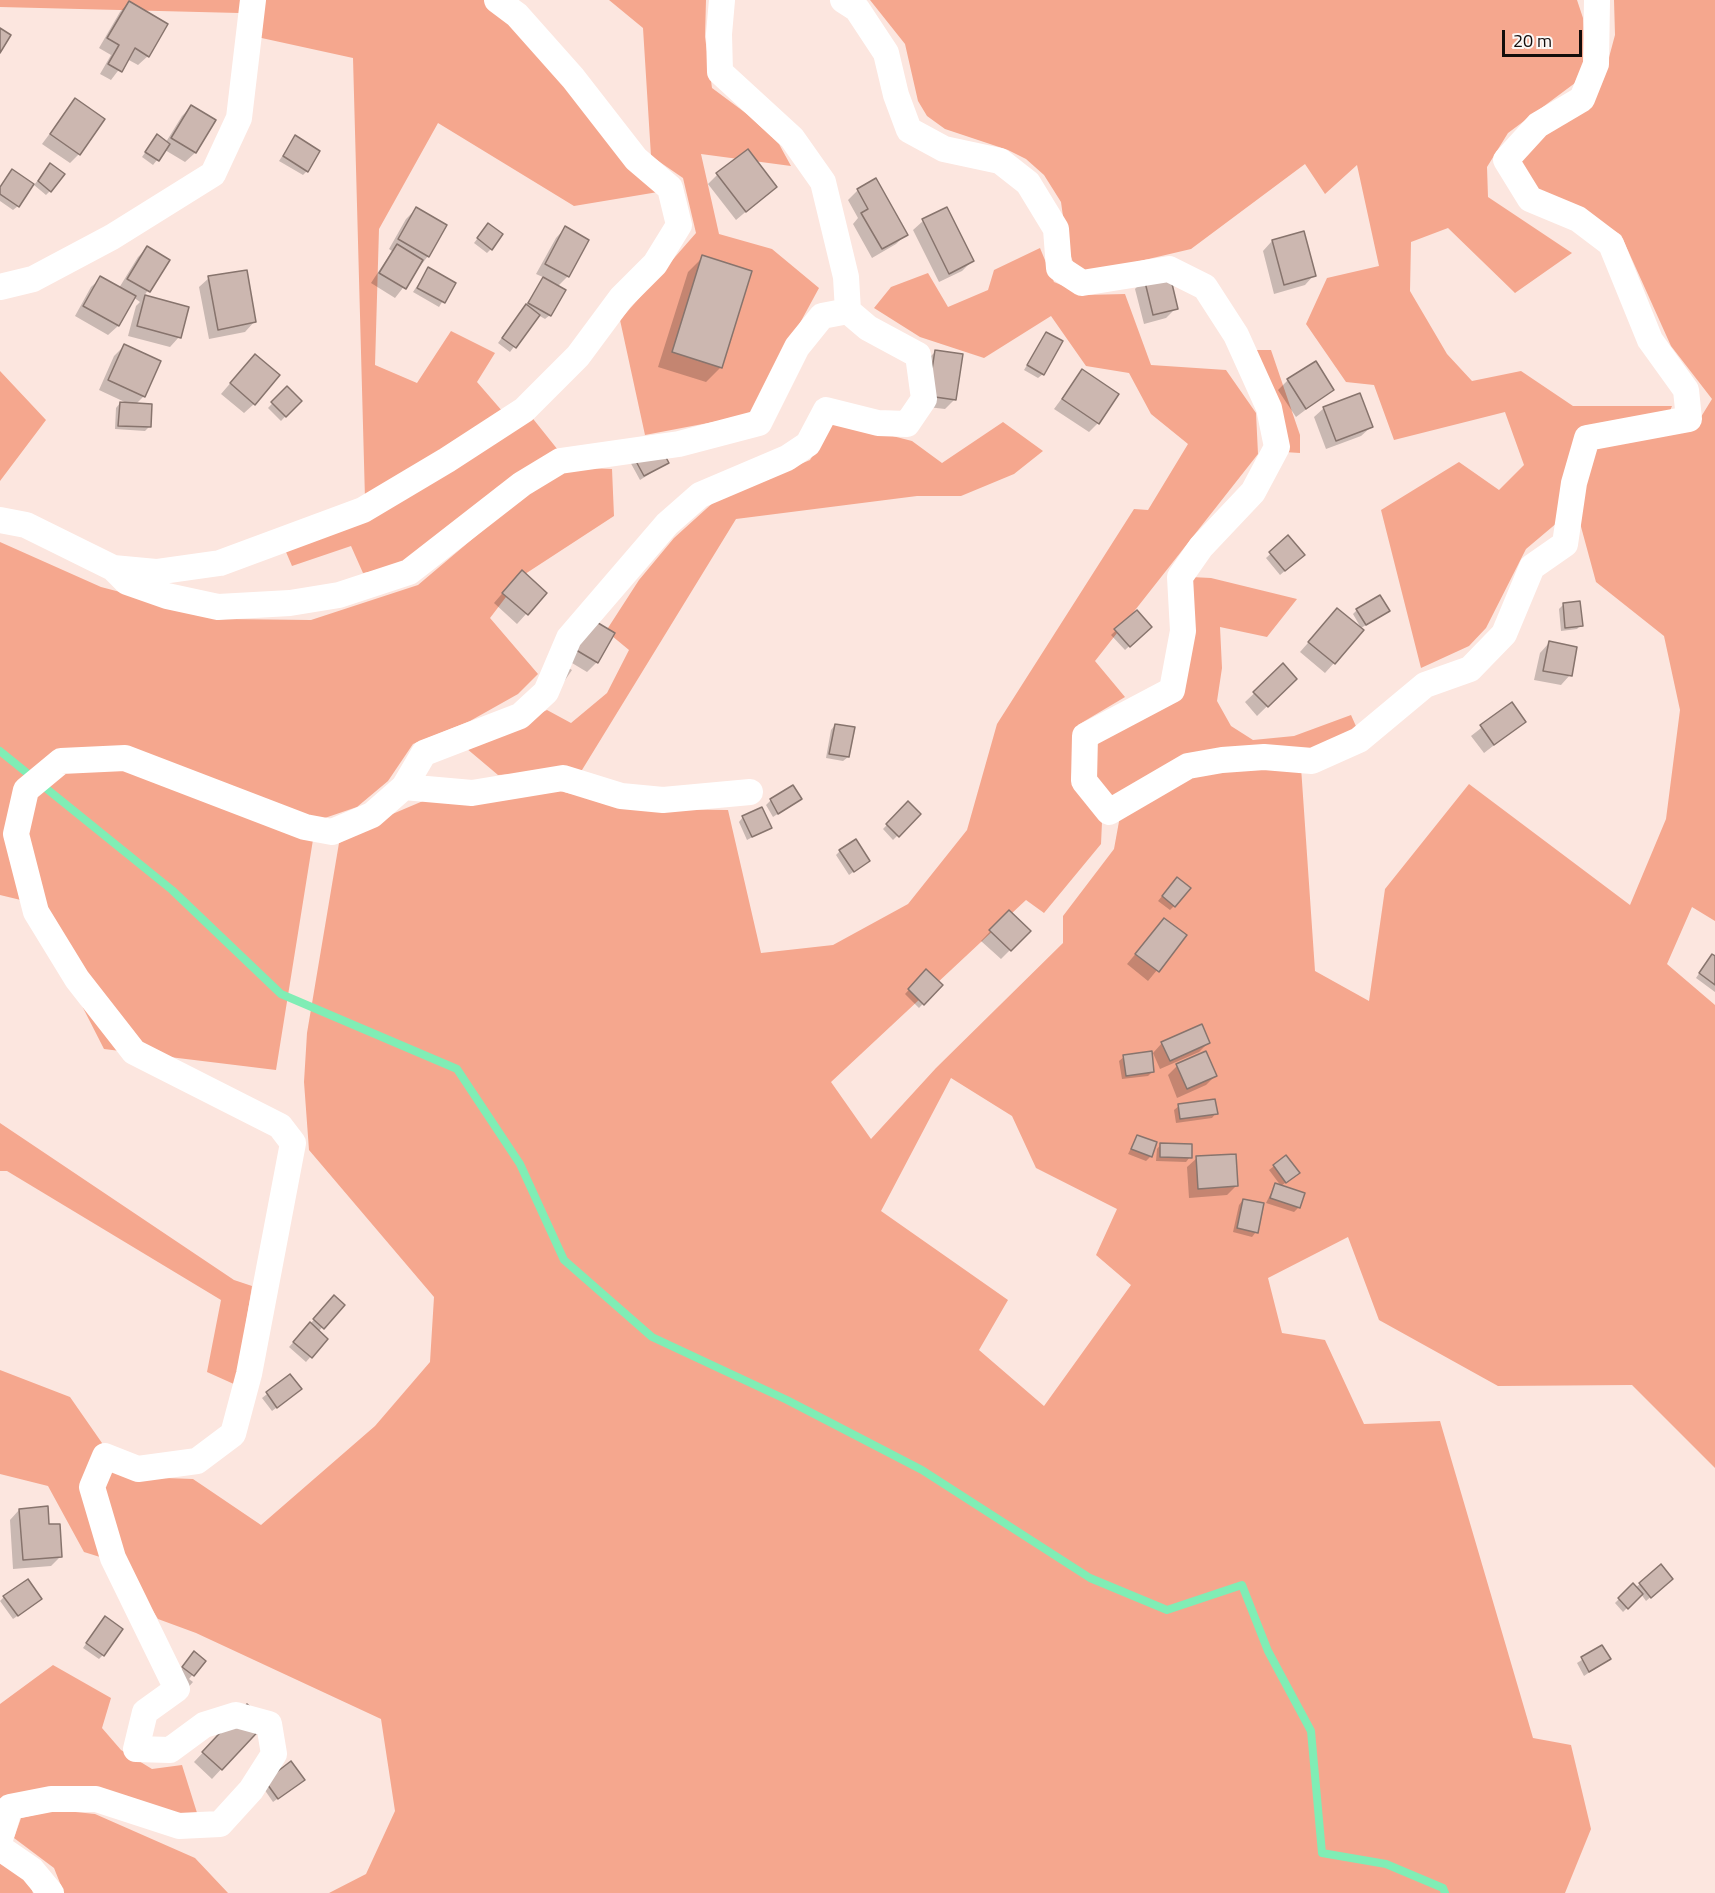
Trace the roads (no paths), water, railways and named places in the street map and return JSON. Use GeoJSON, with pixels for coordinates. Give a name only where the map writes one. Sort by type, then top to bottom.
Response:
{"type":"FeatureCollection","features":[{"type":"Feature","properties":{"kind":"street"},"geometry":{"type":"LineString","coordinates":[[0,286],[33,279],[43,274],[112,237],[213,174],[239,118],[254,0]]}},
{"type":"Feature","properties":{"kind":"street"},"geometry":{"type":"LineString","coordinates":[[113,568],[156,572],[220,563],[363,510],[524,410],[578,356],[621,298],[655,264],[679,225],[670,188],[636,159],[573,78],[516,15],[497,0]]}},
{"type":"Feature","properties":{"kind":"street"},"geometry":{"type":"LineString","coordinates":[[0,1839],[10,1807],[51,1799],[96,1799],[179,1826],[220,1824],[251,1790],[274,1754],[269,1724],[236,1715],[204,1725],[170,1750],[136,1749],[145,1712],[177,1689],[113,1558],[92,1487],[105,1456],[138,1469],[197,1461],[233,1434],[249,1374],[293,1143],[280,1126],[134,1052],[77,979],[36,912],[16,834],[26,790],[61,761],[125,758],[305,827],[332,832],[372,815],[404,787],[424,753],[520,716],[546,692],[569,638],[667,524],[700,495],[787,458],[808,444],[826,410],[878,423],[907,424],[924,399],[918,355],[868,328],[848,311],[846,277],[823,182],[792,138],[720,72],[719,34],[722,0]]}},
{"type":"Feature","properties":{"kind":"street"},"geometry":{"type":"LineString","coordinates":[[843,0],[857,9],[886,54],[896,95],[909,130],[944,149],[1000,161],[1028,183],[1056,229],[1059,268],[1082,283],[1169,269],[1205,287],[1236,335],[1269,408],[1277,447],[1252,492],[1201,547],[1180,577],[1183,631],[1172,690],[1085,736],[1084,781],[1109,812],[1188,766],[1221,760],[1264,757],[1312,761],[1359,740],[1425,685],[1470,669],[1504,634],[1532,567],[1565,544],[1574,483],[1587,438],[1689,419],[1686,390],[1650,340],[1611,244],[1578,219],[1530,199],[1506,160],[1538,125],[1582,99],[1596,64],[1597,0]]}},
{"type":"Feature","properties":{"kind":"street"},"geometry":{"type":"LineString","coordinates":[[0,520],[26,525],[113,568],[127,582],[167,596],[219,607],[290,603],[339,595],[409,572],[522,484],[560,461],[679,444],[759,423],[797,347],[822,316],[848,311]]}},
{"type":"Feature","properties":{"kind":"street"},"geometry":{"type":"LineString","coordinates":[[404,787],[472,793],[563,778],[621,796],[663,800],[750,792]]}},
{"type":"Feature","properties":{"kind":"street"},"geometry":{"type":"LineString","coordinates":[[0,1848],[32,1870],[51,1893]]}},
{"type":"Feature","properties":{"kind":"waterway"},"geometry":{"type":"LineString","coordinates":[[0,751],[172,890],[281,994],[457,1069],[520,1164],[564,1260],[652,1337],[787,1400],[922,1470],[1090,1578],[1167,1610],[1242,1585],[1268,1651],[1311,1731],[1322,1853],[1386,1864],[1443,1888],[1445,1893]]}}]}
